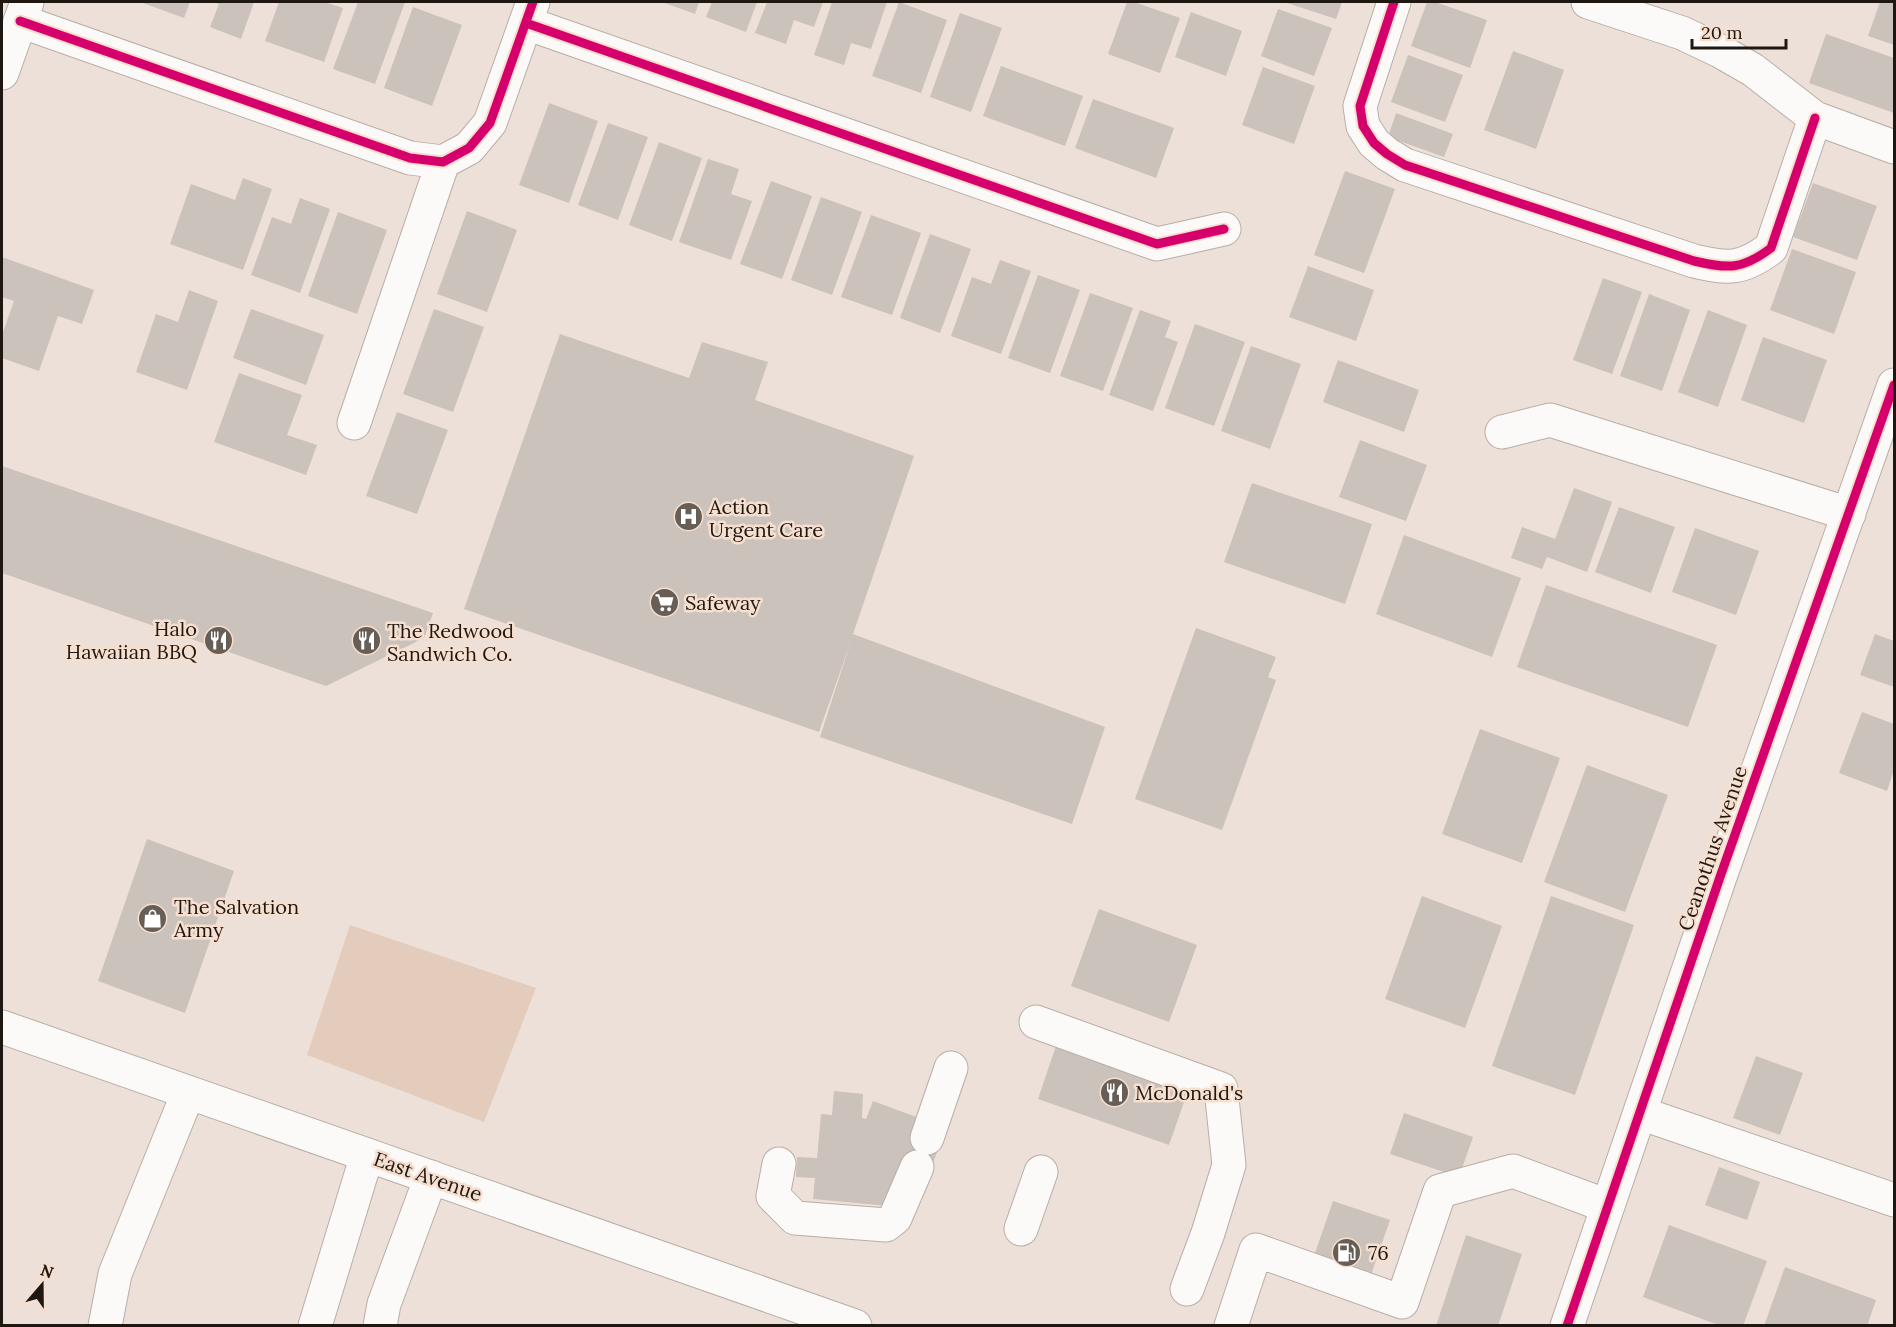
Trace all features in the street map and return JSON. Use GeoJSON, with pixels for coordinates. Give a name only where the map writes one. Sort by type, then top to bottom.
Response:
{"type":"FeatureCollection","features":[{"type":"Feature","properties":{"kind":"street"},"geometry":{"type":"LineString","coordinates":[[1394,2],[1360,106],[1363,126],[1374,143],[1405,165],[1694,261],[1718,267],[1739,266],[1756,260],[1771,249],[1815,118]]}},
{"type":"Feature","properties":{"kind":"street"},"geometry":{"type":"LineString","coordinates":[[1588,2],[1682,33],[1720,51],[1753,70],[1815,118],[1894,147]]}},
{"type":"Feature","properties":{"kind":"street"},"geometry":{"type":"LineString","coordinates":[[2,73],[23,11],[410,158],[443,162],[469,148],[490,123],[529,12],[1157,244],[1224,229]]}},
{"type":"Feature","properties":{"kind":"street"},"geometry":{"type":"LineString","coordinates":[[354,423],[443,162]]}},
{"type":"Feature","properties":{"kind":"street","name":"Ceanothus Avenue"},"geometry":{"type":"LineString","coordinates":[[1575,1323],[1607,1206],[1720,877],[1894,385]]}},
{"type":"Feature","properties":{"kind":"street"},"geometry":{"type":"LineString","coordinates":[[1502,432],[1550,420],[1849,514]]}},
{"type":"Feature","properties":{"kind":"street"},"geometry":{"type":"LineString","coordinates":[[1036,1022],[1221,1089],[1229,1165],[1208,1233],[1187,1289]]}},
{"type":"Feature","properties":{"kind":"street","name":"East Avenue"},"geometry":{"type":"LineString","coordinates":[[2,1027],[855,1326]]}},
{"type":"Feature","properties":{"kind":"street"},"geometry":{"type":"LineString","coordinates":[[778,1164],[773,1196],[795,1218],[886,1225],[895,1218],[912,1183],[951,1068]]}},
{"type":"Feature","properties":{"kind":"street"},"geometry":{"type":"LineString","coordinates":[[105,1326],[116,1274],[188,1093]]}},
{"type":"Feature","properties":{"kind":"street"},"geometry":{"type":"LineString","coordinates":[[1640,1113],[1894,1200]]}},
{"type":"Feature","properties":{"kind":"street"},"geometry":{"type":"LineString","coordinates":[[315,1326],[367,1155]]}},
{"type":"Feature","properties":{"kind":"street"},"geometry":{"type":"LineString","coordinates":[[1231,1326],[1256,1250],[1398,1314],[1440,1191],[1513,1171],[1607,1206]]}},
{"type":"Feature","properties":{"kind":"street"},"geometry":{"type":"LineString","coordinates":[[1020,1229],[1041,1172]]}},
{"type":"Feature","properties":{"kind":"street"},"geometry":{"type":"LineString","coordinates":[[380,1326],[384,1304],[431,1177]]}},
{"type":"Feature","properties":{"kind":"shaded area"},"geometry":{"type":"Polygon","coordinates":[[[350,925],[536,988],[484,1122],[307,1055],[350,925]]]}},
{"type":"Feature","properties":{"kind":"building"},"geometry":{"type":"Polygon","coordinates":[[[140,2],[190,2],[184,18],[140,2]]]}},
{"type":"Feature","properties":{"kind":"building"},"geometry":{"type":"Polygon","coordinates":[[[213,2],[254,2],[241,39],[210,27],[219,4],[213,2]]]}},
{"type":"Feature","properties":{"kind":"building"},"geometry":{"type":"Polygon","coordinates":[[[279,2],[324,2],[343,8],[324,62],[265,41],[279,2]]]}},
{"type":"Feature","properties":{"kind":"building"},"geometry":{"type":"Polygon","coordinates":[[[358,2],[405,2],[375,84],[333,69],[358,2]]]}},
{"type":"Feature","properties":{"kind":"building"},"geometry":{"type":"Polygon","coordinates":[[[662,2],[699,2],[695,14],[662,2]]]}},
{"type":"Feature","properties":{"kind":"building"},"geometry":{"type":"Polygon","coordinates":[[[712,2],[757,2],[746,32],[706,17],[712,2]]]}},
{"type":"Feature","properties":{"kind":"building"},"geometry":{"type":"Polygon","coordinates":[[[767,2],[823,2],[814,27],[794,20],[786,44],[755,33],[767,2]]]}},
{"type":"Feature","properties":{"kind":"building"},"geometry":{"type":"Polygon","coordinates":[[[832,2],[887,2],[871,49],[851,43],[844,65],[814,55],[832,2]]]}},
{"type":"Feature","properties":{"kind":"building"},"geometry":{"type":"Polygon","coordinates":[[[899,2],[947,20],[921,93],[872,76],[899,2]]]}},
{"type":"Feature","properties":{"kind":"building"},"geometry":{"type":"Polygon","coordinates":[[[1127,2],[1134,2],[1180,18],[1160,73],[1108,54],[1127,2]]]}},
{"type":"Feature","properties":{"kind":"building"},"geometry":{"type":"Polygon","coordinates":[[[1284,2],[1342,2],[1336,19],[1284,2]]]}},
{"type":"Feature","properties":{"kind":"building"},"geometry":{"type":"Polygon","coordinates":[[[1427,2],[1435,2],[1487,20],[1470,68],[1411,46],[1427,2]]]}},
{"type":"Feature","properties":{"kind":"building"},"geometry":{"type":"Polygon","coordinates":[[[1880,2],[1894,2],[1894,45],[1868,36],[1880,2]]]}},
{"type":"Feature","properties":{"kind":"building"},"geometry":{"type":"Polygon","coordinates":[[[413,7],[462,25],[432,106],[384,88],[413,7]]]}},
{"type":"Feature","properties":{"kind":"building"},"geometry":{"type":"Polygon","coordinates":[[[1278,9],[1332,28],[1314,76],[1261,56],[1278,9]]]}},
{"type":"Feature","properties":{"kind":"building"},"geometry":{"type":"Polygon","coordinates":[[[1191,12],[1242,31],[1226,76],[1175,57],[1191,12]]]}},
{"type":"Feature","properties":{"kind":"building"},"geometry":{"type":"Polygon","coordinates":[[[960,13],[1002,28],[971,112],[930,97],[960,13]]]}},
{"type":"Feature","properties":{"kind":"building"},"geometry":{"type":"Polygon","coordinates":[[[1826,34],[1894,58],[1894,113],[1809,83],[1826,34]]]}},
{"type":"Feature","properties":{"kind":"building"},"geometry":{"type":"Polygon","coordinates":[[[1513,51],[1564,70],[1536,149],[1484,130],[1513,51]]]}},
{"type":"Feature","properties":{"kind":"building"},"geometry":{"type":"Polygon","coordinates":[[[1408,55],[1463,75],[1445,122],[1391,102],[1408,55]]]}},
{"type":"Feature","properties":{"kind":"building"},"geometry":{"type":"Polygon","coordinates":[[[1001,66],[1083,96],[1065,146],[983,116],[1001,66]]]}},
{"type":"Feature","properties":{"kind":"building"},"geometry":{"type":"Polygon","coordinates":[[[1263,67],[1315,86],[1294,144],[1242,125],[1263,67]]]}},
{"type":"Feature","properties":{"kind":"building"},"geometry":{"type":"Polygon","coordinates":[[[1093,99],[1174,128],[1156,178],[1075,148],[1093,99]]]}},
{"type":"Feature","properties":{"kind":"building"},"geometry":{"type":"Polygon","coordinates":[[[549,103],[598,121],[569,203],[519,185],[549,103]]]}},
{"type":"Feature","properties":{"kind":"building"},"geometry":{"type":"Polygon","coordinates":[[[1396,113],[1453,134],[1444,157],[1388,137],[1396,113]]]}},
{"type":"Feature","properties":{"kind":"building"},"geometry":{"type":"Polygon","coordinates":[[[608,123],[648,137],[618,220],[578,205],[608,123]]]}},
{"type":"Feature","properties":{"kind":"building"},"geometry":{"type":"Polygon","coordinates":[[[659,142],[702,158],[672,241],[629,225],[659,142]]]}},
{"type":"Feature","properties":{"kind":"building"},"geometry":{"type":"Polygon","coordinates":[[[708,159],[739,169],[731,194],[752,201],[731,260],[679,242],[708,159]]]}},
{"type":"Feature","properties":{"kind":"building"},"geometry":{"type":"Polygon","coordinates":[[[1345,171],[1395,189],[1364,273],[1314,255],[1345,171]]]}},
{"type":"Feature","properties":{"kind":"building"},"geometry":{"type":"Polygon","coordinates":[[[243,178],[272,189],[243,270],[170,244],[191,184],[235,200],[243,178]]]}},
{"type":"Feature","properties":{"kind":"building"},"geometry":{"type":"Polygon","coordinates":[[[771,181],[812,196],[782,279],[740,264],[771,181]]]}},
{"type":"Feature","properties":{"kind":"building"},"geometry":{"type":"Polygon","coordinates":[[[1813,183],[1877,206],[1857,260],[1793,237],[1813,183]]]}},
{"type":"Feature","properties":{"kind":"building"},"geometry":{"type":"Polygon","coordinates":[[[821,197],[862,212],[832,295],[791,280],[821,197]]]}},
{"type":"Feature","properties":{"kind":"building"},"geometry":{"type":"Polygon","coordinates":[[[300,198],[330,209],[300,293],[251,275],[272,217],[291,224],[300,198]]]}},
{"type":"Feature","properties":{"kind":"building"},"geometry":{"type":"Polygon","coordinates":[[[467,211],[517,230],[487,312],[437,294],[467,211]]]}},
{"type":"Feature","properties":{"kind":"building"},"geometry":{"type":"Polygon","coordinates":[[[338,212],[387,230],[357,314],[308,296],[338,212]]]}},
{"type":"Feature","properties":{"kind":"building"},"geometry":{"type":"Polygon","coordinates":[[[871,215],[921,233],[892,315],[841,297],[871,215]]]}},
{"type":"Feature","properties":{"kind":"building"},"geometry":{"type":"Polygon","coordinates":[[[930,234],[971,249],[940,333],[900,318],[930,234]]]}},
{"type":"Feature","properties":{"kind":"building"},"geometry":{"type":"Polygon","coordinates":[[[1792,249],[1856,272],[1834,334],[1770,310],[1792,249]]]}},
{"type":"Feature","properties":{"kind":"building"},"geometry":{"type":"Polygon","coordinates":[[[2,257],[94,290],[82,324],[58,316],[39,371],[2,358],[2,335],[14,301],[2,297],[2,257]]]}},
{"type":"Feature","properties":{"kind":"building"},"geometry":{"type":"Polygon","coordinates":[[[1000,260],[1031,271],[1001,354],[951,336],[972,277],[991,284],[1000,260]]]}},
{"type":"Feature","properties":{"kind":"building"},"geometry":{"type":"Polygon","coordinates":[[[1308,266],[1374,290],[1356,341],[1289,317],[1308,266]]]}},
{"type":"Feature","properties":{"kind":"building"},"geometry":{"type":"Polygon","coordinates":[[[1038,275],[1080,290],[1050,373],[1008,358],[1038,275]]]}},
{"type":"Feature","properties":{"kind":"building"},"geometry":{"type":"Polygon","coordinates":[[[1603,278],[1642,292],[1612,374],[1573,360],[1603,278]]]}},
{"type":"Feature","properties":{"kind":"building"},"geometry":{"type":"Polygon","coordinates":[[[189,290],[218,301],[187,390],[136,372],[156,314],[178,322],[189,290]]]}},
{"type":"Feature","properties":{"kind":"building"},"geometry":{"type":"Polygon","coordinates":[[[1090,293],[1133,308],[1103,391],[1060,376],[1090,293]]]}},
{"type":"Feature","properties":{"kind":"building"},"geometry":{"type":"Polygon","coordinates":[[[1649,294],[1690,310],[1662,391],[1620,376],[1649,294]]]}},
{"type":"Feature","properties":{"kind":"building"},"geometry":{"type":"Polygon","coordinates":[[[251,309],[324,335],[306,385],[233,358],[251,309]]]}},
{"type":"Feature","properties":{"kind":"building"},"geometry":{"type":"Polygon","coordinates":[[[434,309],[484,327],[453,412],[403,394],[434,309]]]}},
{"type":"Feature","properties":{"kind":"building"},"geometry":{"type":"Polygon","coordinates":[[[1140,310],[1171,321],[1165,337],[1178,342],[1153,411],[1109,395],[1140,310]]]}},
{"type":"Feature","properties":{"kind":"building"},"geometry":{"type":"Polygon","coordinates":[[[1708,310],[1747,325],[1718,407],[1678,392],[1708,310]]]}},
{"type":"Feature","properties":{"kind":"building"},"geometry":{"type":"Polygon","coordinates":[[[1195,324],[1245,342],[1214,426],[1165,408],[1195,324]]]}},
{"type":"Feature","properties":{"kind":"building"},"geometry":{"type":"Polygon","coordinates":[[[560,334],[689,378],[702,342],[768,362],[755,400],[914,456],[853,634],[1105,727],[1072,824],[820,737],[851,641],[819,732],[464,609],[560,334]]]}},
{"type":"Feature","properties":{"kind":"building"},"geometry":{"type":"Polygon","coordinates":[[[1763,337],[1827,360],[1804,423],[1741,400],[1763,337]]]}},
{"type":"Feature","properties":{"kind":"building"},"geometry":{"type":"Polygon","coordinates":[[[1251,346],[1301,364],[1270,449],[1221,431],[1251,346]]]}},
{"type":"Feature","properties":{"kind":"building"},"geometry":{"type":"Polygon","coordinates":[[[1338,360],[1419,390],[1404,432],[1323,402],[1338,360]]]}},
{"type":"Feature","properties":{"kind":"building"},"geometry":{"type":"Polygon","coordinates":[[[239,373],[302,395],[287,435],[317,445],[306,475],[214,442],[239,373]]]}},
{"type":"Feature","properties":{"kind":"building"},"geometry":{"type":"Polygon","coordinates":[[[397,412],[448,430],[417,514],[366,496],[397,412]]]}},
{"type":"Feature","properties":{"kind":"building"},"geometry":{"type":"Polygon","coordinates":[[[1360,440],[1427,465],[1406,521],[1339,497],[1360,440]]]}},
{"type":"Feature","properties":{"kind":"building"},"geometry":{"type":"Polygon","coordinates":[[[2,466],[433,613],[424,638],[326,686],[2,573],[2,466]]]}},
{"type":"Feature","properties":{"kind":"building"},"geometry":{"type":"Polygon","coordinates":[[[1252,483],[1372,524],[1345,604],[1224,562],[1252,483]]]}},
{"type":"Feature","properties":{"kind":"building"},"geometry":{"type":"Polygon","coordinates":[[[1574,488],[1612,502],[1587,572],[1547,557],[1542,569],[1511,558],[1522,527],[1555,539],[1574,488]]]}},
{"type":"Feature","properties":{"kind":"building"},"geometry":{"type":"Polygon","coordinates":[[[1619,507],[1675,527],[1651,593],[1595,572],[1619,507]]]}},
{"type":"Feature","properties":{"kind":"building"},"geometry":{"type":"Polygon","coordinates":[[[1695,528],[1759,551],[1736,615],[1672,592],[1695,528]]]}},
{"type":"Feature","properties":{"kind":"building"},"geometry":{"type":"Polygon","coordinates":[[[1404,535],[1521,578],[1492,657],[1376,614],[1404,535]]]}},
{"type":"Feature","properties":{"kind":"building"},"geometry":{"type":"Polygon","coordinates":[[[1546,585],[1717,645],[1688,727],[1517,667],[1546,585]]]}},
{"type":"Feature","properties":{"kind":"building"},"geometry":{"type":"Polygon","coordinates":[[[1196,628],[1276,657],[1268,677],[1276,680],[1222,830],[1135,799],[1196,628]]]}},
{"type":"Feature","properties":{"kind":"building"},"geometry":{"type":"Polygon","coordinates":[[[1875,634],[1894,641],[1894,687],[1860,675],[1875,634]]]}},
{"type":"Feature","properties":{"kind":"building"},"geometry":{"type":"Polygon","coordinates":[[[1862,712],[1894,724],[1894,770],[1887,791],[1839,773],[1862,712]]]}},
{"type":"Feature","properties":{"kind":"building"},"geometry":{"type":"Polygon","coordinates":[[[1480,729],[1560,758],[1522,863],[1442,834],[1480,729]]]}},
{"type":"Feature","properties":{"kind":"building"},"geometry":{"type":"Polygon","coordinates":[[[1587,765],[1668,795],[1625,912],[1544,882],[1587,765]]]}},
{"type":"Feature","properties":{"kind":"building"},"geometry":{"type":"Polygon","coordinates":[[[147,839],[234,871],[185,1013],[98,981],[147,839]]]}},
{"type":"Feature","properties":{"kind":"building"},"geometry":{"type":"Polygon","coordinates":[[[1422,896],[1502,926],[1465,1028],[1385,999],[1422,896]]]}},
{"type":"Feature","properties":{"kind":"building"},"geometry":{"type":"Polygon","coordinates":[[[1551,896],[1634,925],[1575,1095],[1492,1066],[1551,896]]]}},
{"type":"Feature","properties":{"kind":"building"},"geometry":{"type":"Polygon","coordinates":[[[1099,909],[1197,945],[1169,1022],[1071,986],[1099,909]]]}},
{"type":"Feature","properties":{"kind":"building","name":"McDonald's"},"geometry":{"type":"Polygon","coordinates":[[[1058,1040],[1190,1085],[1169,1145],[1038,1099],[1058,1040]]]}},
{"type":"Feature","properties":{"kind":"building"},"geometry":{"type":"Polygon","coordinates":[[[1756,1056],[1803,1073],[1780,1135],[1733,1118],[1756,1056]]]}},
{"type":"Feature","properties":{"kind":"building"},"geometry":{"type":"Polygon","coordinates":[[[834,1091],[863,1094],[862,1118],[866,1119],[873,1101],[919,1118],[940,1143],[930,1172],[889,1206],[813,1199],[815,1178],[796,1177],[797,1157],[817,1158],[821,1114],[832,1115],[834,1091]]]}},
{"type":"Feature","properties":{"kind":"building"},"geometry":{"type":"Polygon","coordinates":[[[1404,1113],[1473,1137],[1459,1177],[1390,1154],[1404,1113]]]}},
{"type":"Feature","properties":{"kind":"building"},"geometry":{"type":"Polygon","coordinates":[[[1719,1167],[1760,1182],[1747,1220],[1705,1205],[1719,1167]]]}},
{"type":"Feature","properties":{"kind":"building"},"geometry":{"type":"Polygon","coordinates":[[[1333,1201],[1390,1220],[1362,1301],[1305,1282],[1333,1201]]]}},
{"type":"Feature","properties":{"kind":"building"},"geometry":{"type":"Polygon","coordinates":[[[1669,1225],[1767,1261],[1743,1326],[1721,1326],[1643,1297],[1669,1225]]]}},
{"type":"Feature","properties":{"kind":"building"},"geometry":{"type":"Polygon","coordinates":[[[1466,1235],[1522,1254],[1498,1326],[1436,1326],[1466,1235]]]}},
{"type":"Feature","properties":{"kind":"building"},"geometry":{"type":"Polygon","coordinates":[[[1785,1267],[1876,1300],[1867,1326],[1764,1326],[1785,1267]]]}},
{"type":"Feature","properties":{"kind":"cycle path"},"geometry":{"type":"LineString","coordinates":[[20,21],[410,158],[443,162],[469,148],[490,123],[533,2]]}},
{"type":"Feature","properties":{"kind":"cycle path"},"geometry":{"type":"LineString","coordinates":[[1394,2],[1360,106],[1363,126],[1374,143],[1405,165],[1694,261],[1734,266],[1752,260],[1771,248],[1815,118]]}},
{"type":"Feature","properties":{"kind":"cycle path"},"geometry":{"type":"LineString","coordinates":[[526,23],[1157,244],[1224,229]]}},
{"type":"Feature","properties":{"kind":"cycle path"},"geometry":{"type":"LineString","coordinates":[[1567,1326],[1720,877],[1894,385]]}},
{"type":"Feature","properties":{"kind":"place","name":"Action Urgent Care"},"geometry":{"type":"Point","coordinates":[688,517]}},
{"type":"Feature","properties":{"kind":"place","name":"Safeway"},"geometry":{"type":"Point","coordinates":[664,602]}},
{"type":"Feature","properties":{"kind":"place","name":"Halo Hawaiian BBQ"},"geometry":{"type":"Point","coordinates":[218,640]}},
{"type":"Feature","properties":{"kind":"place","name":"The Redwood Sandwich Co."},"geometry":{"type":"Point","coordinates":[366,641]}},
{"type":"Feature","properties":{"kind":"place","name":"The Salvation Army"},"geometry":{"type":"Point","coordinates":[153,918]}},
{"type":"Feature","properties":{"kind":"place","name":"McDonald's"},"geometry":{"type":"Point","coordinates":[1114,1092]}},
{"type":"Feature","properties":{"kind":"place","name":"76"},"geometry":{"type":"Point","coordinates":[1347,1252]}}]}
